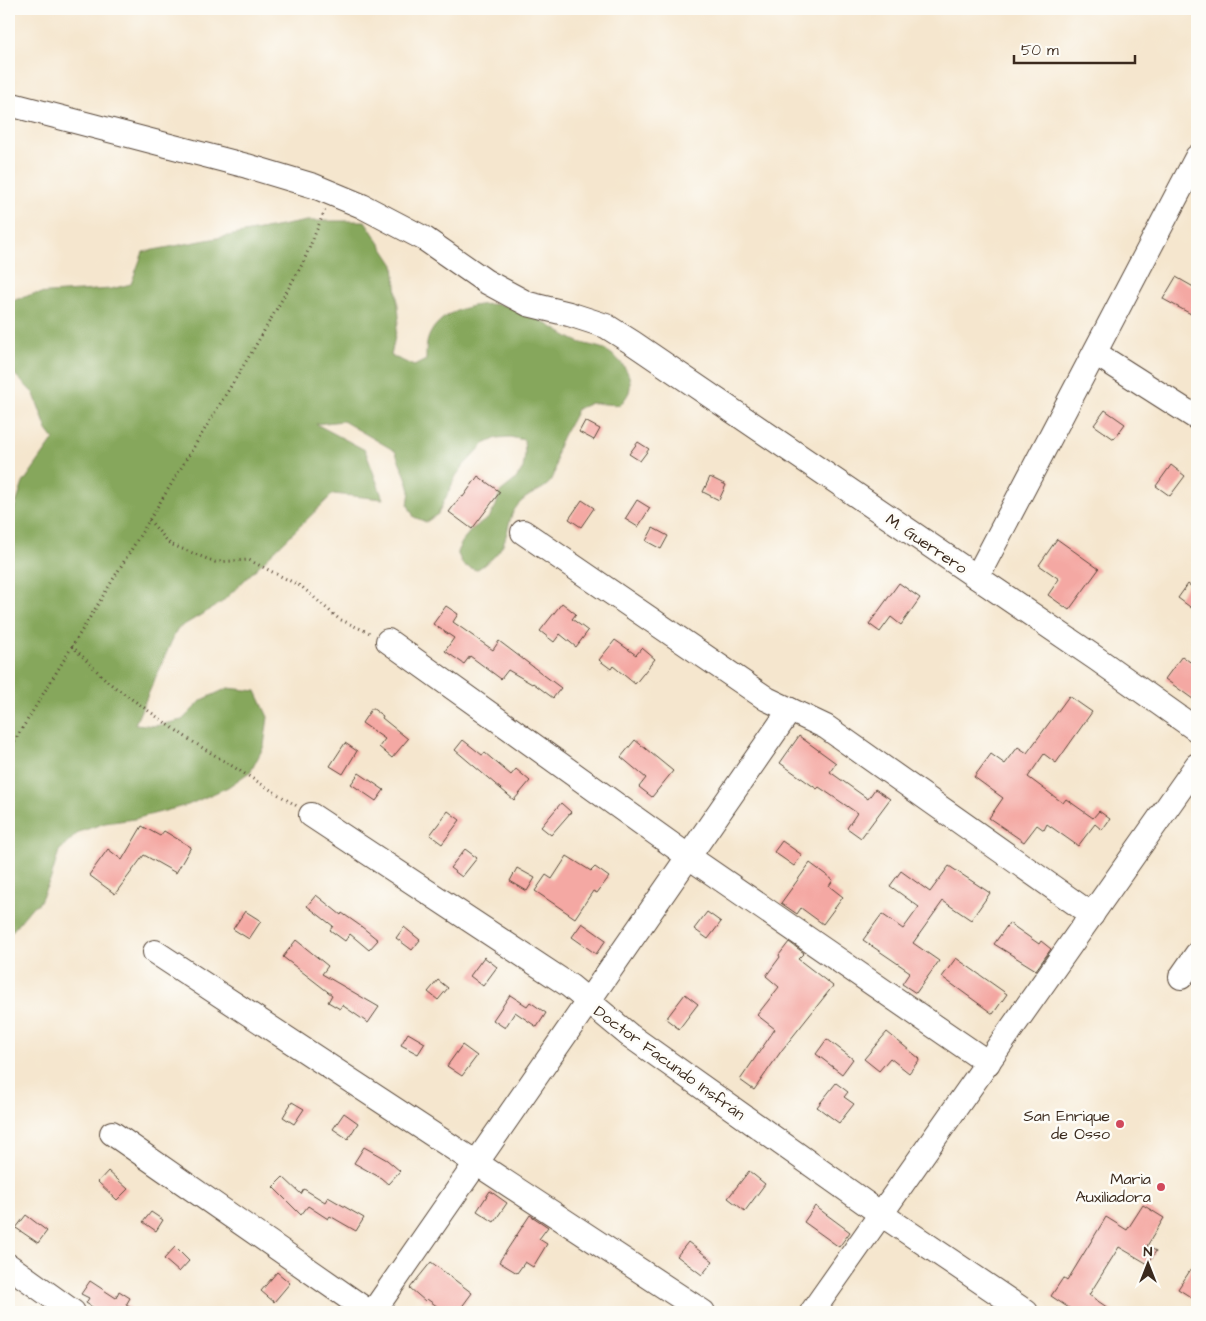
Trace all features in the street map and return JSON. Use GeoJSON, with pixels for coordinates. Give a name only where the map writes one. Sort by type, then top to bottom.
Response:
{"type":"FeatureCollection","features":[{"type":"Feature","properties":{"kind":"street","name":"M. Guerrero"},"geometry":{"type":"LineString","coordinates":[[9,104],[247,166],[314,186],[362,206],[425,240],[485,281],[528,304],[569,314],[606,326],[1097,659],[1197,730]]}},
{"type":"Feature","properties":{"kind":"street"},"geometry":{"type":"LineString","coordinates":[[977,577],[1197,157]]}},
{"type":"Feature","properties":{"kind":"street"},"geometry":{"type":"LineString","coordinates":[[1095,353],[1197,418]]}},
{"type":"Feature","properties":{"kind":"street"},"geometry":{"type":"LineString","coordinates":[[523,532],[767,698],[826,727],[1092,915]]}},
{"type":"Feature","properties":{"kind":"street"},"geometry":{"type":"LineString","coordinates":[[388,642],[688,857],[988,1062]]}},
{"type":"Feature","properties":{"kind":"street"},"geometry":{"type":"LineString","coordinates":[[373,1312],[790,710]]}},
{"type":"Feature","properties":{"kind":"street"},"geometry":{"type":"LineString","coordinates":[[812,1312],[1197,765]]}},
{"type":"Feature","properties":{"kind":"street","name":"Doctor Facundo Insfrán"},"geometry":{"type":"LineString","coordinates":[[311,815],[570,986],[629,1035],[881,1214],[1026,1312]]}},
{"type":"Feature","properties":{"kind":"street"},"geometry":{"type":"LineString","coordinates":[[155,952],[703,1312]]}},
{"type":"Feature","properties":{"kind":"street"},"geometry":{"type":"LineString","coordinates":[[1181,977],[1197,954]]}},
{"type":"Feature","properties":{"kind":"street"},"geometry":{"type":"LineString","coordinates":[[112,1133],[369,1312]]}},
{"type":"Feature","properties":{"kind":"street"},"geometry":{"type":"LineString","coordinates":[[9,1266],[73,1312]]}},
{"type":"Feature","properties":{"kind":"path"},"geometry":{"type":"LineString","coordinates":[[9,750],[253,350],[303,263],[328,204],[330,193]]}},
{"type":"Feature","properties":{"kind":"path"},"geometry":{"type":"LineString","coordinates":[[149,520],[170,544],[214,562],[249,560],[302,587],[339,619],[388,642]]}},
{"type":"Feature","properties":{"kind":"path"},"geometry":{"type":"LineString","coordinates":[[72,646],[109,683],[190,740],[311,815]]}},
{"type":"Feature","properties":{"kind":"green space"},"geometry":{"type":"Polygon","coordinates":[[[307,221],[365,221],[394,265],[399,317],[391,356],[414,366],[426,360],[430,334],[444,318],[454,312],[478,305],[501,305],[527,313],[575,341],[601,348],[613,355],[627,372],[630,385],[629,392],[620,405],[591,403],[577,409],[560,443],[552,480],[518,505],[512,514],[500,549],[490,561],[476,570],[463,565],[457,552],[463,540],[472,529],[489,518],[496,506],[500,492],[515,480],[523,468],[524,440],[510,437],[497,438],[484,444],[456,476],[438,514],[426,522],[414,517],[408,505],[410,491],[395,451],[343,421],[316,424],[365,450],[383,499],[333,494],[221,603],[177,629],[135,724],[155,726],[182,720],[202,700],[228,688],[256,691],[268,717],[264,746],[251,771],[228,787],[188,805],[134,819],[105,823],[79,832],[59,851],[51,878],[39,903],[33,906],[9,935],[9,525],[23,483],[54,439],[47,430],[34,394],[9,369],[9,302],[33,294],[111,289],[131,284],[143,252],[307,221]]]}},
{"type":"Feature","properties":{"kind":"building"},"geometry":{"type":"Polygon","coordinates":[[[1176,277],[1197,289],[1197,302],[1191,314],[1163,299],[1176,277]]]}},
{"type":"Feature","properties":{"kind":"building"},"geometry":{"type":"Polygon","coordinates":[[[1105,410],[1125,424],[1114,439],[1094,425],[1105,410]]]}},
{"type":"Feature","properties":{"kind":"building"},"geometry":{"type":"Polygon","coordinates":[[[585,421],[600,429],[594,440],[579,432],[585,421]]]}},
{"type":"Feature","properties":{"kind":"building"},"geometry":{"type":"Polygon","coordinates":[[[638,442],[649,449],[640,461],[629,454],[638,442]]]}},
{"type":"Feature","properties":{"kind":"building"},"geometry":{"type":"Polygon","coordinates":[[[1171,465],[1185,476],[1170,496],[1156,486],[1171,465]]]}},
{"type":"Feature","properties":{"kind":"building"},"geometry":{"type":"Polygon","coordinates":[[[478,476],[500,492],[472,529],[449,512],[478,476]]]}},
{"type":"Feature","properties":{"kind":"building"},"geometry":{"type":"Polygon","coordinates":[[[710,477],[726,485],[719,500],[703,492],[710,477]]]}},
{"type":"Feature","properties":{"kind":"building"},"geometry":{"type":"Polygon","coordinates":[[[582,500],[594,508],[581,527],[569,519],[582,500]]]}},
{"type":"Feature","properties":{"kind":"building"},"geometry":{"type":"Polygon","coordinates":[[[637,500],[650,508],[638,527],[625,519],[637,500]]]}},
{"type":"Feature","properties":{"kind":"building"},"geometry":{"type":"Polygon","coordinates":[[[653,528],[668,536],[661,549],[646,541],[653,528]]]}},
{"type":"Feature","properties":{"kind":"building"},"geometry":{"type":"Polygon","coordinates":[[[1057,539],[1099,569],[1069,610],[1048,595],[1059,579],[1039,565],[1057,539]]]}},
{"type":"Feature","properties":{"kind":"building"},"geometry":{"type":"Polygon","coordinates":[[[899,583],[920,598],[901,625],[891,617],[880,632],[869,624],[899,583]]]}},
{"type":"Feature","properties":{"kind":"building"},"geometry":{"type":"Polygon","coordinates":[[[1188,584],[1197,591],[1197,612],[1178,598],[1188,584]]]}},
{"type":"Feature","properties":{"kind":"building"},"geometry":{"type":"Polygon","coordinates":[[[562,603],[576,614],[572,619],[588,631],[576,647],[560,634],[554,642],[540,631],[562,603]]]}},
{"type":"Feature","properties":{"kind":"building"},"geometry":{"type":"Polygon","coordinates":[[[446,606],[458,614],[453,622],[493,650],[499,641],[561,688],[553,698],[533,683],[508,670],[501,679],[470,656],[464,664],[445,651],[454,638],[433,624],[446,606]]]}},
{"type":"Feature","properties":{"kind":"building"},"geometry":{"type":"Polygon","coordinates":[[[615,640],[636,655],[642,648],[655,659],[635,684],[613,666],[611,669],[599,660],[615,640]]]}},
{"type":"Feature","properties":{"kind":"building"},"geometry":{"type":"Polygon","coordinates":[[[1182,656],[1197,667],[1197,702],[1165,679],[1182,656]]]}},
{"type":"Feature","properties":{"kind":"building"},"geometry":{"type":"Polygon","coordinates":[[[1069,696],[1092,712],[1056,763],[1044,754],[1028,777],[1063,803],[1066,799],[1093,818],[1099,811],[1110,819],[1102,830],[1095,824],[1078,846],[1047,824],[1044,830],[1037,825],[1024,842],[989,818],[1003,798],[974,777],[991,754],[1005,764],[1018,747],[1027,753],[1069,696]]]}},
{"type":"Feature","properties":{"kind":"building"},"geometry":{"type":"Polygon","coordinates":[[[372,708],[408,739],[392,758],[379,747],[385,739],[362,723],[372,708]]]}},
{"type":"Feature","properties":{"kind":"building"},"geometry":{"type":"Polygon","coordinates":[[[799,736],[836,763],[830,772],[868,799],[875,789],[890,799],[861,838],[847,828],[857,813],[819,787],[817,789],[780,763],[799,736]]]}},
{"type":"Feature","properties":{"kind":"building"},"geometry":{"type":"Polygon","coordinates":[[[463,740],[482,755],[485,753],[511,775],[516,769],[530,781],[514,800],[455,750],[463,740]]]}},
{"type":"Feature","properties":{"kind":"building"},"geometry":{"type":"Polygon","coordinates":[[[635,740],[673,771],[652,797],[639,787],[646,778],[621,757],[635,740]]]}},
{"type":"Feature","properties":{"kind":"building"},"geometry":{"type":"Polygon","coordinates":[[[345,743],[357,751],[343,774],[330,766],[345,743]]]}},
{"type":"Feature","properties":{"kind":"building"},"geometry":{"type":"Polygon","coordinates":[[[359,773],[384,790],[376,801],[351,784],[359,773]]]}},
{"type":"Feature","properties":{"kind":"building"},"geometry":{"type":"Polygon","coordinates":[[[561,803],[571,812],[551,835],[541,827],[561,803]]]}},
{"type":"Feature","properties":{"kind":"building"},"geometry":{"type":"Polygon","coordinates":[[[448,811],[460,820],[442,844],[430,835],[448,811]]]}},
{"type":"Feature","properties":{"kind":"building"},"geometry":{"type":"Polygon","coordinates":[[[142,826],[160,836],[164,831],[191,847],[176,873],[144,855],[115,894],[89,875],[108,849],[122,860],[142,826]]]}},
{"type":"Feature","properties":{"kind":"building"},"geometry":{"type":"Polygon","coordinates":[[[782,841],[802,855],[794,866],[774,852],[782,841]]]}},
{"type":"Feature","properties":{"kind":"building"},"geometry":{"type":"Polygon","coordinates":[[[465,849],[477,858],[462,877],[450,868],[465,849]]]}},
{"type":"Feature","properties":{"kind":"building"},"geometry":{"type":"Polygon","coordinates":[[[567,856],[591,871],[595,867],[609,877],[597,893],[593,891],[575,918],[535,891],[546,875],[552,879],[567,856]]]}},
{"type":"Feature","properties":{"kind":"building"},"geometry":{"type":"Polygon","coordinates":[[[810,863],[833,880],[829,886],[843,897],[823,924],[801,908],[797,914],[781,903],[810,863]]]}},
{"type":"Feature","properties":{"kind":"building"},"geometry":{"type":"Polygon","coordinates":[[[949,866],[990,893],[971,920],[943,901],[913,943],[939,961],[916,993],[902,984],[910,972],[863,940],[882,914],[903,929],[919,907],[890,886],[901,871],[930,892],[949,866]]]}},
{"type":"Feature","properties":{"kind":"building"},"geometry":{"type":"Polygon","coordinates":[[[517,868],[535,878],[527,891],[510,881],[517,868]]]}},
{"type":"Feature","properties":{"kind":"building"},"geometry":{"type":"Polygon","coordinates":[[[316,895],[341,915],[342,913],[378,940],[369,950],[350,934],[345,941],[330,930],[333,926],[307,906],[316,895]]]}},
{"type":"Feature","properties":{"kind":"building"},"geometry":{"type":"Polygon","coordinates":[[[245,911],[261,921],[249,939],[233,929],[245,911]]]}},
{"type":"Feature","properties":{"kind":"building"},"geometry":{"type":"Polygon","coordinates":[[[707,912],[721,922],[708,939],[694,929],[707,912]]]}},
{"type":"Feature","properties":{"kind":"building"},"geometry":{"type":"Polygon","coordinates":[[[582,923],[606,940],[596,954],[572,937],[582,923]]]}},
{"type":"Feature","properties":{"kind":"building"},"geometry":{"type":"Polygon","coordinates":[[[1009,923],[1039,944],[1041,941],[1051,949],[1036,970],[994,944],[1009,923]]]}},
{"type":"Feature","properties":{"kind":"building"},"geometry":{"type":"Polygon","coordinates":[[[404,927],[420,940],[412,950],[396,938],[404,927]]]}},
{"type":"Feature","properties":{"kind":"building"},"geometry":{"type":"Polygon","coordinates":[[[296,940],[328,966],[322,974],[379,1007],[368,1023],[342,1005],[340,1009],[328,1002],[332,995],[283,957],[296,940]]]}},
{"type":"Feature","properties":{"kind":"building"},"geometry":{"type":"Polygon","coordinates":[[[789,942],[804,953],[798,959],[833,986],[782,1050],[754,1090],[740,1080],[775,1029],[757,1015],[779,987],[766,976],[789,942]]]}},
{"type":"Feature","properties":{"kind":"building"},"geometry":{"type":"Polygon","coordinates":[[[484,957],[497,967],[483,986],[470,976],[484,957]]]}},
{"type":"Feature","properties":{"kind":"building"},"geometry":{"type":"Polygon","coordinates":[[[956,958],[1007,994],[993,1014],[942,977],[956,958]]]}},
{"type":"Feature","properties":{"kind":"building"},"geometry":{"type":"Polygon","coordinates":[[[438,980],[448,988],[438,1000],[428,992],[438,980]]]}},
{"type":"Feature","properties":{"kind":"building"},"geometry":{"type":"Polygon","coordinates":[[[685,994],[698,1004],[679,1029],[666,1019],[685,994]]]}},
{"type":"Feature","properties":{"kind":"building"},"geometry":{"type":"Polygon","coordinates":[[[510,995],[527,1006],[530,1002],[546,1013],[537,1027],[515,1012],[505,1028],[493,1020],[510,995]]]}},
{"type":"Feature","properties":{"kind":"building"},"geometry":{"type":"Polygon","coordinates":[[[887,1032],[920,1059],[909,1073],[890,1058],[879,1071],[864,1059],[887,1032]]]}},
{"type":"Feature","properties":{"kind":"building"},"geometry":{"type":"Polygon","coordinates":[[[408,1033],[425,1043],[418,1054],[401,1045],[408,1033]]]}},
{"type":"Feature","properties":{"kind":"building"},"geometry":{"type":"Polygon","coordinates":[[[827,1039],[853,1059],[842,1074],[816,1054],[827,1039]]]}},
{"type":"Feature","properties":{"kind":"building"},"geometry":{"type":"Polygon","coordinates":[[[462,1045],[477,1056],[462,1076],[447,1066],[462,1045]]]}},
{"type":"Feature","properties":{"kind":"building"},"geometry":{"type":"Polygon","coordinates":[[[836,1083],[848,1092],[844,1097],[854,1104],[839,1123],[817,1107],[836,1083]]]}},
{"type":"Feature","properties":{"kind":"building"},"geometry":{"type":"Polygon","coordinates":[[[292,1102],[304,1109],[294,1124],[283,1117],[292,1102]]]}},
{"type":"Feature","properties":{"kind":"building"},"geometry":{"type":"Polygon","coordinates":[[[344,1113],[358,1123],[348,1139],[333,1129],[344,1113]]]}},
{"type":"Feature","properties":{"kind":"building"},"geometry":{"type":"Polygon","coordinates":[[[364,1147],[387,1160],[400,1171],[388,1184],[354,1163],[364,1147]]]}},
{"type":"Feature","properties":{"kind":"building"},"geometry":{"type":"Polygon","coordinates":[[[108,1171],[128,1189],[117,1200],[98,1182],[108,1171]]]}},
{"type":"Feature","properties":{"kind":"building"},"geometry":{"type":"Polygon","coordinates":[[[749,1171],[765,1184],[745,1211],[728,1198],[749,1171]]]}},
{"type":"Feature","properties":{"kind":"building"},"geometry":{"type":"Polygon","coordinates":[[[283,1177],[301,1194],[304,1189],[325,1202],[328,1197],[364,1218],[356,1231],[330,1216],[328,1219],[308,1206],[301,1215],[273,1187],[283,1177]]]}},
{"type":"Feature","properties":{"kind":"building"},"geometry":{"type":"Polygon","coordinates":[[[490,1191],[507,1203],[494,1222],[477,1211],[490,1191]]]}},
{"type":"Feature","properties":{"kind":"building"},"geometry":{"type":"Polygon","coordinates":[[[1143,1205],[1164,1218],[1147,1246],[1156,1251],[1148,1264],[1119,1247],[1089,1295],[1114,1312],[1075,1312],[1051,1296],[1063,1278],[1067,1281],[1106,1217],[1127,1230],[1143,1205]]]}},
{"type":"Feature","properties":{"kind":"building"},"geometry":{"type":"Polygon","coordinates":[[[815,1206],[850,1232],[839,1247],[804,1222],[815,1206]]]}},
{"type":"Feature","properties":{"kind":"building"},"geometry":{"type":"Polygon","coordinates":[[[151,1212],[163,1220],[156,1231],[143,1222],[151,1212]]]}},
{"type":"Feature","properties":{"kind":"building"},"geometry":{"type":"Polygon","coordinates":[[[26,1215],[47,1231],[38,1243],[16,1228],[26,1215]]]}},
{"type":"Feature","properties":{"kind":"building"},"geometry":{"type":"Polygon","coordinates":[[[530,1215],[548,1227],[539,1239],[547,1244],[533,1267],[525,1262],[517,1273],[499,1262],[530,1215]]]}},
{"type":"Feature","properties":{"kind":"building"},"geometry":{"type":"Polygon","coordinates":[[[688,1242],[713,1261],[702,1275],[677,1256],[688,1242]]]}},
{"type":"Feature","properties":{"kind":"building"},"geometry":{"type":"Polygon","coordinates":[[[175,1247],[189,1261],[179,1272],[164,1259],[175,1247]]]}},
{"type":"Feature","properties":{"kind":"building"},"geometry":{"type":"Polygon","coordinates":[[[1197,1260],[1197,1301],[1178,1289],[1197,1260]]]}},
{"type":"Feature","properties":{"kind":"building"},"geometry":{"type":"Polygon","coordinates":[[[431,1262],[472,1293],[458,1312],[445,1312],[427,1299],[425,1301],[410,1288],[431,1262]]]}},
{"type":"Feature","properties":{"kind":"building"},"geometry":{"type":"Polygon","coordinates":[[[277,1272],[290,1283],[274,1302],[261,1291],[277,1272]]]}},
{"type":"Feature","properties":{"kind":"building"},"geometry":{"type":"Polygon","coordinates":[[[90,1281],[116,1298],[119,1291],[130,1298],[126,1305],[138,1312],[100,1312],[86,1303],[89,1298],[81,1294],[90,1281]]]}},
{"type":"Feature","properties":{"kind":"place","name":"San Enrique de Osso"},"geometry":{"type":"Point","coordinates":[1120,1124]}},
{"type":"Feature","properties":{"kind":"place","name":"Maria Auxiliadora"},"geometry":{"type":"Point","coordinates":[1161,1187]}}]}
